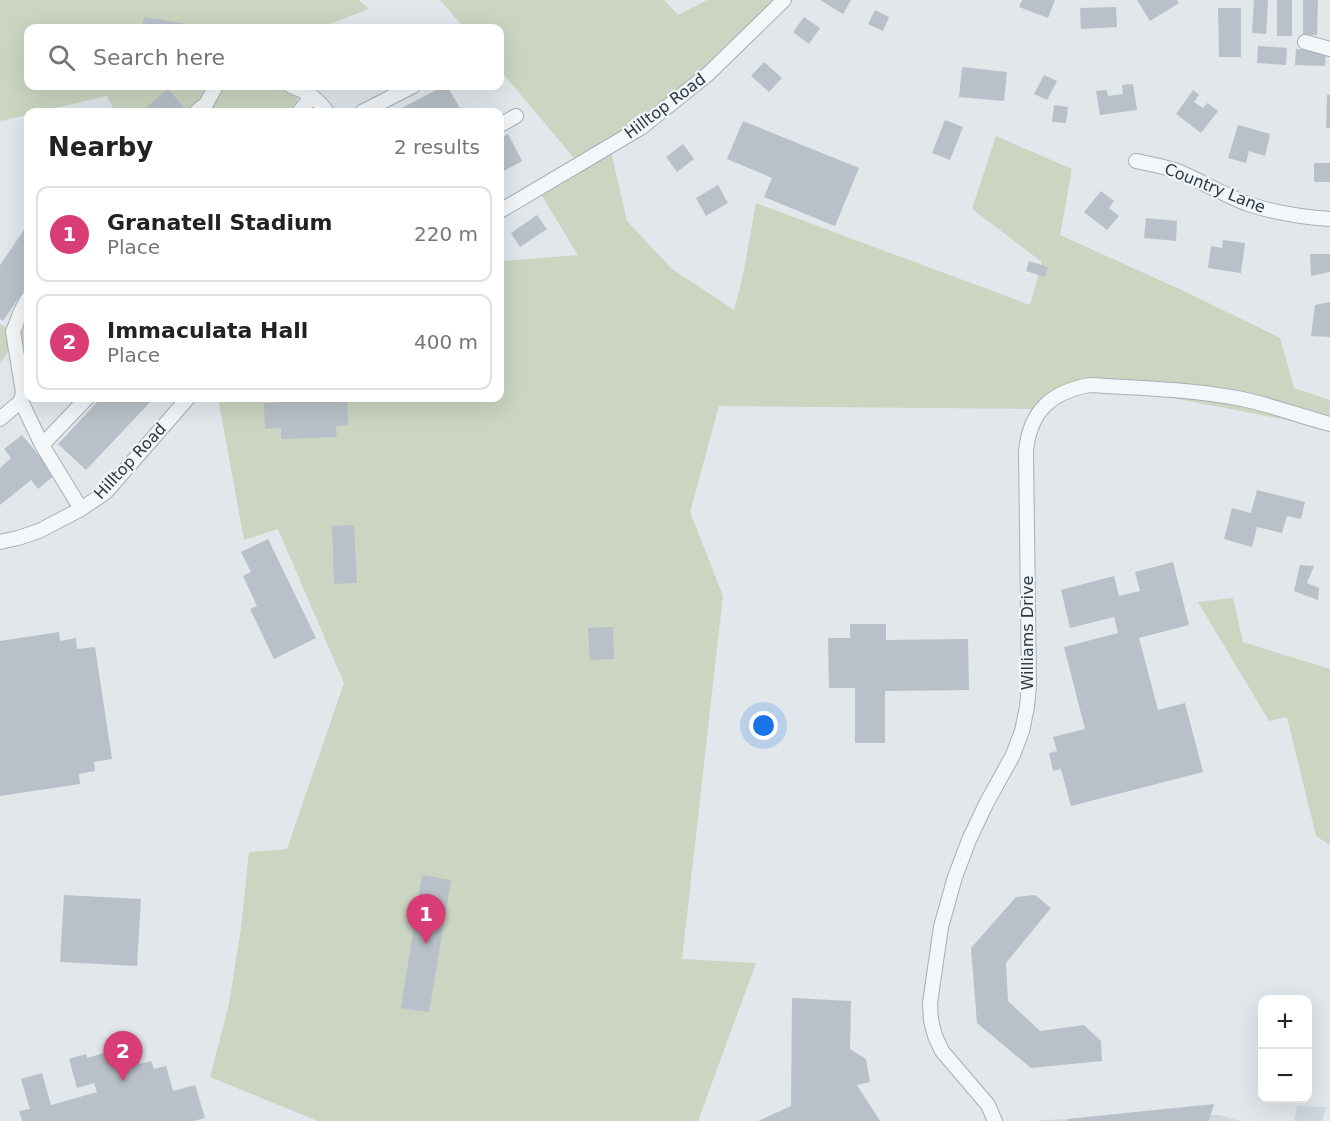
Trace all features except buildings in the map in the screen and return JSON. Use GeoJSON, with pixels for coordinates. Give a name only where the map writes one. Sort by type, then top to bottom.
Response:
{"type":"FeatureCollection","features":[{"type":"Feature","properties":{"kind":"street","name":"Hilltop Road"},"geometry":{"type":"LineString","coordinates":[[504,210],[642,127],[707,75],[784,0]]}},
{"type":"Feature","properties":{"kind":"street"},"geometry":{"type":"LineString","coordinates":[[1305,42],[1330,49]]}},
{"type":"Feature","properties":{"kind":"street"},"geometry":{"type":"LineString","coordinates":[[201,108],[214,90]]}},
{"type":"Feature","properties":{"kind":"street"},"geometry":{"type":"LineString","coordinates":[[304,90],[323,108]]}},
{"type":"Feature","properties":{"kind":"street"},"geometry":{"type":"LineString","coordinates":[[370,108],[405,90]]}},
{"type":"Feature","properties":{"kind":"street"},"geometry":{"type":"LineString","coordinates":[[302,108],[312,96]]}},
{"type":"Feature","properties":{"kind":"street"},"geometry":{"type":"LineString","coordinates":[[504,123],[516,116]]}},
{"type":"Feature","properties":{"kind":"street","name":"Country Lane"},"geometry":{"type":"LineString","coordinates":[[1136,162],[1176,171],[1256,206],[1304,217],[1330,219]]}},
{"type":"Feature","properties":{"kind":"street"},"geometry":{"type":"LineString","coordinates":[[0,419],[21,400],[23,392],[13,332],[24,305]]}},
{"type":"Feature","properties":{"kind":"street","name":"Williams Drive"},"geometry":{"type":"LineString","coordinates":[[996,1121],[988,1105],[942,1051],[931,1020],[930,1003],[941,927],[955,877],[986,804],[1013,755],[1022,731],[1027,707],[1029,686],[1026,452],[1032,425],[1049,402],[1062,393],[1090,385],[1201,393],[1237,398],[1330,424]]}},
{"type":"Feature","properties":{"kind":"street"},"geometry":{"type":"LineString","coordinates":[[21,400],[42,445],[81,509]]}},
{"type":"Feature","properties":{"kind":"street"},"geometry":{"type":"LineString","coordinates":[[42,445],[83,402]]}},
{"type":"Feature","properties":{"kind":"street","name":"Hilltop Road"},"geometry":{"type":"LineString","coordinates":[[0,542],[39,531],[81,509],[106,492],[185,402]]}},
{"type":"Feature","properties":{"kind":"shaded area"},"geometry":{"type":"Polygon","coordinates":[[[1297,1106],[1326,1107],[1322,1121],[1294,1121],[1297,1106]]]}},
{"type":"Feature","properties":{"kind":"shaded area"},"geometry":{"type":"Polygon","coordinates":[[[1219,1115],[1240,1121],[1041,1121],[1041,1120],[1219,1115]]]}},
{"type":"Feature","properties":{"kind":"green space"},"geometry":{"type":"Polygon","coordinates":[[[0,0],[359,0],[369,9],[330,24],[24,24],[24,90],[299,90],[295,108],[113,108],[107,96],[55,108],[24,108],[24,116],[0,121],[0,0]]]}},
{"type":"Feature","properties":{"kind":"green space"},"geometry":{"type":"Polygon","coordinates":[[[440,0],[664,0],[678,15],[707,0],[784,0],[610,147],[627,221],[672,269],[734,310],[756,203],[1030,305],[1042,262],[972,209],[996,136],[1072,169],[1060,235],[1280,338],[1294,388],[1330,400],[1329,428],[1099,384],[1035,409],[719,406],[690,512],[723,596],[682,959],[756,963],[698,1121],[318,1121],[210,1077],[229,1004],[241,928],[249,852],[287,849],[344,683],[278,529],[244,540],[219,402],[504,402],[504,261],[578,255],[540,193],[580,165],[504,75],[504,24],[461,24],[440,0]]]}},
{"type":"Feature","properties":{"kind":"green space"},"geometry":{"type":"Polygon","coordinates":[[[24,317],[24,350],[8,352],[0,364],[0,324],[12,330],[24,317]]]}},
{"type":"Feature","properties":{"kind":"green space"},"geometry":{"type":"Polygon","coordinates":[[[1233,598],[1243,642],[1330,669],[1330,845],[1316,836],[1287,717],[1269,721],[1198,602],[1233,598]]]}},
{"type":"Feature","properties":{"kind":"place","name":"Granatell Stadium"},"geometry":{"type":"Point","coordinates":[426,944]}},
{"type":"Feature","properties":{"kind":"place","name":"Immaculata Hall"},"geometry":{"type":"Point","coordinates":[123,1081]}}]}
